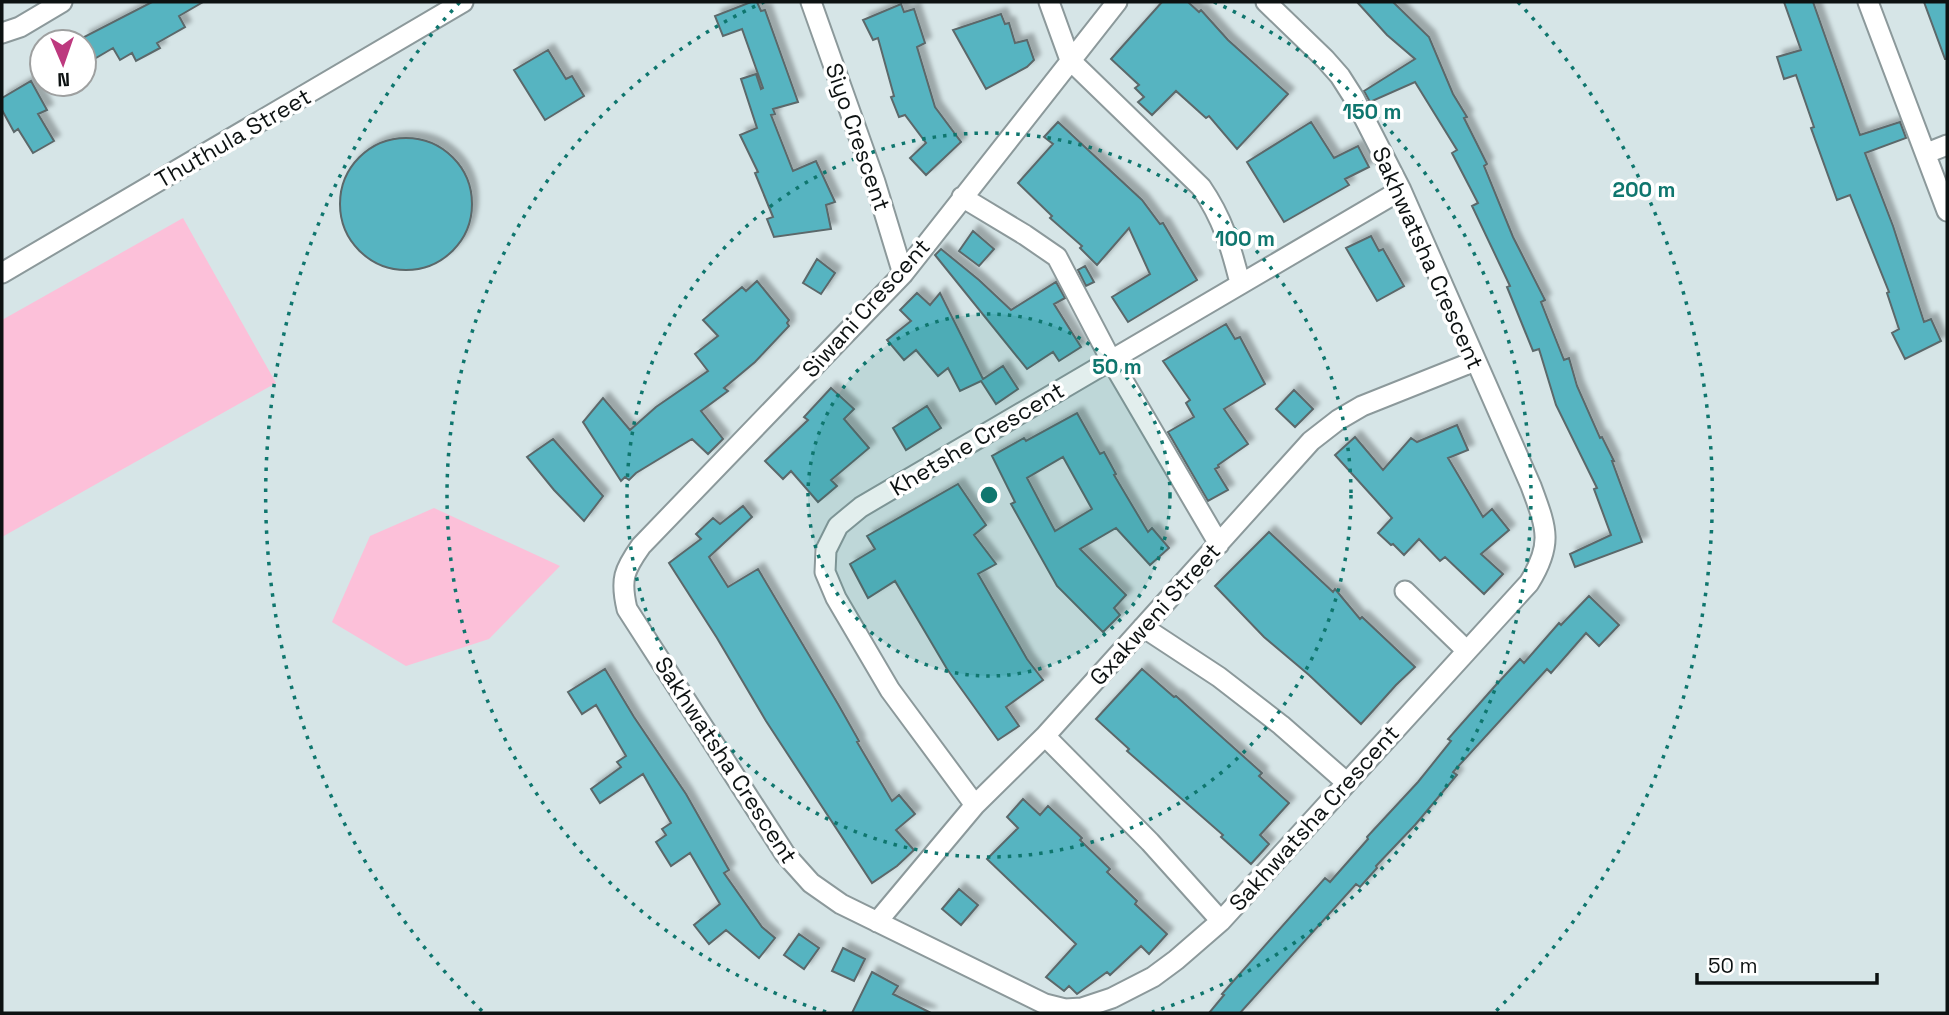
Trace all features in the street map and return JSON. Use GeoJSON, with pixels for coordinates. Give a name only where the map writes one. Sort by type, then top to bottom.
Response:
{"type":"FeatureCollection","features":[{"type":"Feature","properties":{"kind":"street"},"geometry":{"type":"LineString","coordinates":[[2,33],[20,27],[62,2]]}},
{"type":"Feature","properties":{"kind":"street","name":"Thuthula Street"},"geometry":{"type":"LineString","coordinates":[[2,273],[463,2]]}},
{"type":"Feature","properties":{"kind":"street","name":"Siyo Crescent"},"geometry":{"type":"LineString","coordinates":[[811,2],[875,182],[903,274]]}},
{"type":"Feature","properties":{"kind":"street"},"geometry":{"type":"LineString","coordinates":[[1049,2],[1070,60],[1201,187],[1215,207],[1227,234],[1240,283]]}},
{"type":"Feature","properties":{"kind":"street","name":"Siwani Crescent"},"geometry":{"type":"LineString","coordinates":[[626,567],[641,546],[903,274],[1117,2]]}},
{"type":"Feature","properties":{"kind":"street","name":"Sakhwatsha Crescent"},"geometry":{"type":"LineString","coordinates":[[626,567],[623,585],[627,609],[785,854],[811,883],[841,904],[1045,1004],[1066,1009],[1082,1008],[1112,998],[1153,977],[1220,920],[1529,583],[1541,563],[1546,542],[1541,514],[1531,485],[1401,190],[1340,76],[1325,58],[1266,2]]}},
{"type":"Feature","properties":{"kind":"street"},"geometry":{"type":"LineString","coordinates":[[1868,2],[1947,211]]}},
{"type":"Feature","properties":{"kind":"street"},"geometry":{"type":"LineString","coordinates":[[1927,153],[1947,145]]}},
{"type":"Feature","properties":{"kind":"street","name":"Khetshe Crescent"},"geometry":{"type":"LineString","coordinates":[[975,806],[890,691],[836,598],[825,572],[826,550],[838,526],[861,507],[1401,190]]}},
{"type":"Feature","properties":{"kind":"street"},"geometry":{"type":"LineString","coordinates":[[962,197],[1057,257],[1111,360],[1219,544]]}},
{"type":"Feature","properties":{"kind":"street","name":"Gxakweni Street"},"geometry":{"type":"LineString","coordinates":[[877,922],[975,806],[1045,736],[1311,441],[1362,406],[1475,361]]}},
{"type":"Feature","properties":{"kind":"street"},"geometry":{"type":"LineString","coordinates":[[1405,591],[1466,649]]}},
{"type":"Feature","properties":{"kind":"street"},"geometry":{"type":"LineString","coordinates":[[1143,628],[1219,677],[1281,725],[1346,782]]}},
{"type":"Feature","properties":{"kind":"street"},"geometry":{"type":"LineString","coordinates":[[1045,736],[1150,842],[1220,920]]}},
{"type":"Feature","properties":{"kind":"shaded area"},"geometry":{"type":"Polygon","coordinates":[[[183,218],[276,383],[2,537],[2,320],[183,218]]]}},
{"type":"Feature","properties":{"kind":"shaded area"},"geometry":{"type":"Polygon","coordinates":[[[434,508],[560,566],[489,639],[406,666],[332,622],[370,536],[434,508]]]}},
{"type":"Feature","properties":{"kind":"building"},"geometry":{"type":"Polygon","coordinates":[[[152,2],[203,2],[179,16],[185,27],[157,43],[160,48],[136,61],[132,53],[120,60],[113,48],[98,57],[98,30],[152,2]]]}},
{"type":"Feature","properties":{"kind":"building"},"geometry":{"type":"Polygon","coordinates":[[[757,2],[761,11],[765,10],[798,102],[773,109],[775,114],[771,115],[793,171],[816,161],[835,202],[826,205],[831,229],[774,237],[767,219],[773,217],[755,173],[758,172],[740,135],[757,128],[741,79],[756,74],[761,89],[763,88],[742,29],[723,36],[715,16],[757,2]]]}},
{"type":"Feature","properties":{"kind":"building"},"geometry":{"type":"Polygon","coordinates":[[[1162,2],[1188,2],[1199,12],[1201,10],[1228,40],[1288,94],[1237,149],[1209,116],[1206,118],[1176,91],[1152,115],[1138,102],[1144,97],[1135,88],[1139,85],[1111,59],[1162,2]]]}},
{"type":"Feature","properties":{"kind":"building"},"geometry":{"type":"Polygon","coordinates":[[[1357,2],[1393,2],[1429,37],[1487,164],[1484,166],[1513,237],[1545,300],[1541,302],[1564,360],[1569,358],[1577,386],[1600,438],[1602,437],[1614,461],[1642,542],[1575,567],[1570,554],[1611,535],[1594,489],[1597,488],[1556,405],[1539,349],[1533,351],[1507,287],[1510,286],[1472,206],[1478,203],[1452,153],[1457,150],[1415,82],[1370,102],[1364,91],[1415,59],[1387,35],[1357,2]]]}},
{"type":"Feature","properties":{"kind":"building"},"geometry":{"type":"Polygon","coordinates":[[[1784,2],[1813,2],[1860,135],[1900,122],[1906,138],[1865,153],[1893,226],[1924,322],[1931,319],[1941,341],[1905,359],[1892,333],[1899,329],[1887,293],[1889,292],[1850,195],[1837,200],[1811,128],[1814,127],[1796,75],[1784,79],[1777,57],[1801,50],[1784,2]]]}},
{"type":"Feature","properties":{"kind":"building"},"geometry":{"type":"Polygon","coordinates":[[[1924,2],[1947,2],[1947,59],[1945,59],[1924,2]]]}},
{"type":"Feature","properties":{"kind":"building"},"geometry":{"type":"Polygon","coordinates":[[[901,4],[904,12],[914,9],[925,43],[917,47],[935,107],[961,142],[926,175],[910,158],[926,143],[905,115],[899,117],[891,97],[894,96],[878,38],[873,40],[863,20],[901,4]]]}},
{"type":"Feature","properties":{"kind":"building"},"geometry":{"type":"Polygon","coordinates":[[[1001,14],[1005,24],[1009,23],[1015,43],[1027,40],[1034,60],[1027,67],[986,89],[953,30],[1001,14]]]}},
{"type":"Feature","properties":{"kind":"building"},"geometry":{"type":"Polygon","coordinates":[[[548,50],[566,79],[572,76],[584,96],[545,120],[514,70],[548,50]]]}},
{"type":"Feature","properties":{"kind":"building"},"geometry":{"type":"Polygon","coordinates":[[[28,83],[28,98],[40,98],[47,110],[38,114],[54,141],[33,153],[18,129],[14,132],[2,110],[2,98],[28,83]]]}},
{"type":"Feature","properties":{"kind":"building"},"geometry":{"type":"Polygon","coordinates":[[[1058,122],[1142,200],[1160,224],[1163,223],[1197,280],[1128,322],[1112,297],[1150,274],[1129,228],[1097,265],[1080,248],[1082,246],[1050,218],[1052,216],[1018,183],[1053,144],[1044,137],[1058,122]]]}},
{"type":"Feature","properties":{"kind":"building"},"geometry":{"type":"Polygon","coordinates":[[[1311,122],[1334,158],[1358,146],[1369,167],[1345,179],[1349,185],[1284,222],[1247,162],[1311,122]]]}},
{"type":"Feature","properties":{"kind":"building"},"geometry":{"type":"Polygon","coordinates":[[[406,138],[431,143],[453,157],[467,179],[472,204],[467,229],[453,251],[431,265],[406,270],[381,265],[359,251],[345,229],[340,204],[345,179],[359,157],[381,143],[406,138]]]}},
{"type":"Feature","properties":{"kind":"building"},"geometry":{"type":"Polygon","coordinates":[[[973,231],[994,249],[979,266],[959,251],[973,231]]]}},
{"type":"Feature","properties":{"kind":"building"},"geometry":{"type":"Polygon","coordinates":[[[1371,236],[1379,251],[1383,249],[1404,286],[1377,301],[1346,248],[1371,236]]]}},
{"type":"Feature","properties":{"kind":"building"},"geometry":{"type":"Polygon","coordinates":[[[941,249],[1011,310],[1056,282],[1065,298],[1054,304],[1081,347],[1059,361],[1053,352],[1027,369],[935,255],[941,249]]]}},
{"type":"Feature","properties":{"kind":"building"},"geometry":{"type":"Polygon","coordinates":[[[817,259],[835,273],[821,294],[803,283],[817,259]]]}},
{"type":"Feature","properties":{"kind":"building"},"geometry":{"type":"Polygon","coordinates":[[[1085,266],[1094,282],[1086,286],[1078,270],[1085,266]]]}},
{"type":"Feature","properties":{"kind":"building"},"geometry":{"type":"Polygon","coordinates":[[[757,281],[789,320],[789,326],[755,362],[724,388],[728,391],[701,411],[723,439],[708,454],[692,439],[629,480],[625,477],[621,481],[583,422],[603,398],[630,430],[656,407],[708,371],[695,354],[718,336],[703,320],[742,287],[746,291],[757,281]]]}},
{"type":"Feature","properties":{"kind":"building"},"geometry":{"type":"Polygon","coordinates":[[[917,293],[930,305],[940,293],[983,379],[1003,366],[1018,389],[996,404],[981,381],[960,391],[948,368],[938,376],[916,350],[904,360],[887,340],[911,321],[900,310],[917,293]]]}},
{"type":"Feature","properties":{"kind":"building"},"geometry":{"type":"Polygon","coordinates":[[[1226,324],[1235,339],[1240,337],[1265,384],[1224,409],[1248,444],[1215,469],[1228,490],[1208,501],[1168,432],[1194,417],[1186,403],[1190,400],[1163,361],[1226,324]]]}},
{"type":"Feature","properties":{"kind":"building"},"geometry":{"type":"Polygon","coordinates":[[[831,388],[854,409],[844,419],[869,448],[831,480],[837,486],[818,502],[791,471],[783,479],[765,461],[808,420],[804,417],[831,388]]]}},
{"type":"Feature","properties":{"kind":"building"},"geometry":{"type":"Polygon","coordinates":[[[1294,390],[1313,409],[1295,427],[1276,409],[1294,390]]]}},
{"type":"Feature","properties":{"kind":"building"},"geometry":{"type":"Polygon","coordinates":[[[927,406],[941,428],[906,450],[893,428],[927,406]]]}},
{"type":"Feature","properties":{"kind":"building"},"geometry":{"type":"Polygon","coordinates":[[[1077,413],[1100,454],[1104,452],[1116,474],[1114,475],[1148,532],[1152,528],[1169,548],[1150,565],[1116,528],[1080,549],[1126,595],[1114,608],[1120,615],[1103,632],[1057,586],[1011,504],[1015,502],[992,456],[1024,438],[1026,441],[1077,413]],[[1063,457],[1027,478],[1055,531],[1092,509],[1063,457]]]}},
{"type":"Feature","properties":{"kind":"building"},"geometry":{"type":"Polygon","coordinates":[[[1457,425],[1468,450],[1448,458],[1483,517],[1492,509],[1509,530],[1481,554],[1503,574],[1484,594],[1445,557],[1440,561],[1419,539],[1404,555],[1378,533],[1392,518],[1335,455],[1355,437],[1383,470],[1411,438],[1417,442],[1457,425]]]}},
{"type":"Feature","properties":{"kind":"building"},"geometry":{"type":"Polygon","coordinates":[[[553,439],[603,496],[584,521],[527,457],[553,439]]]}},
{"type":"Feature","properties":{"kind":"building"},"geometry":{"type":"Polygon","coordinates":[[[958,484],[986,525],[974,535],[996,564],[978,574],[1027,659],[1043,680],[1006,707],[1019,726],[998,740],[947,669],[895,581],[868,598],[850,564],[875,549],[867,536],[958,484]]]}},
{"type":"Feature","properties":{"kind":"building"},"geometry":{"type":"Polygon","coordinates":[[[743,506],[752,517],[709,557],[728,587],[758,569],[892,801],[899,795],[915,814],[896,830],[914,850],[872,883],[766,721],[669,563],[701,539],[696,534],[713,518],[720,524],[743,506]]]}},
{"type":"Feature","properties":{"kind":"building"},"geometry":{"type":"Polygon","coordinates":[[[1269,532],[1333,592],[1335,589],[1360,619],[1362,617],[1415,667],[1361,724],[1264,637],[1215,586],[1269,532]]]}},
{"type":"Feature","properties":{"kind":"building"},"geometry":{"type":"Polygon","coordinates":[[[1589,596],[1619,625],[1599,646],[1586,633],[1551,673],[1547,669],[1453,772],[1457,775],[1377,868],[1360,887],[1356,884],[1240,1013],[1209,1013],[1224,995],[1222,994],[1325,878],[1330,882],[1418,782],[1451,741],[1448,739],[1495,686],[1520,659],[1524,663],[1559,623],[1561,625],[1589,596]]]}},
{"type":"Feature","properties":{"kind":"building"},"geometry":{"type":"Polygon","coordinates":[[[605,669],[686,794],[729,870],[724,873],[762,927],[775,938],[759,958],[726,930],[709,944],[694,925],[720,904],[690,853],[671,866],[656,842],[666,835],[662,829],[671,823],[643,774],[600,803],[591,789],[621,767],[617,762],[626,756],[596,705],[582,714],[568,692],[605,669]]]}},
{"type":"Feature","properties":{"kind":"building"},"geometry":{"type":"Polygon","coordinates":[[[1142,669],[1262,773],[1259,776],[1289,803],[1260,835],[1269,844],[1251,864],[1221,837],[1223,835],[1127,751],[1129,749],[1096,719],[1142,669]]]}},
{"type":"Feature","properties":{"kind":"building"},"geometry":{"type":"Polygon","coordinates":[[[1023,799],[1040,815],[1048,806],[1082,838],[1080,840],[1110,869],[1107,872],[1137,901],[1135,904],[1167,934],[1149,954],[1141,946],[1110,975],[1107,972],[1077,994],[1069,986],[1064,991],[1046,977],[1076,944],[987,859],[1018,828],[1007,817],[1023,799]]]}},
{"type":"Feature","properties":{"kind":"building"},"geometry":{"type":"Polygon","coordinates":[[[959,889],[978,905],[961,925],[942,909],[959,889]]]}},
{"type":"Feature","properties":{"kind":"building"},"geometry":{"type":"Polygon","coordinates":[[[799,934],[819,948],[804,969],[784,955],[799,934]]]}},
{"type":"Feature","properties":{"kind":"building"},"geometry":{"type":"Polygon","coordinates":[[[843,948],[865,959],[854,981],[832,971],[843,948]]]}},
{"type":"Feature","properties":{"kind":"building"},"geometry":{"type":"Polygon","coordinates":[[[872,972],[898,986],[893,994],[931,1013],[852,1013],[872,972]]]}}]}
